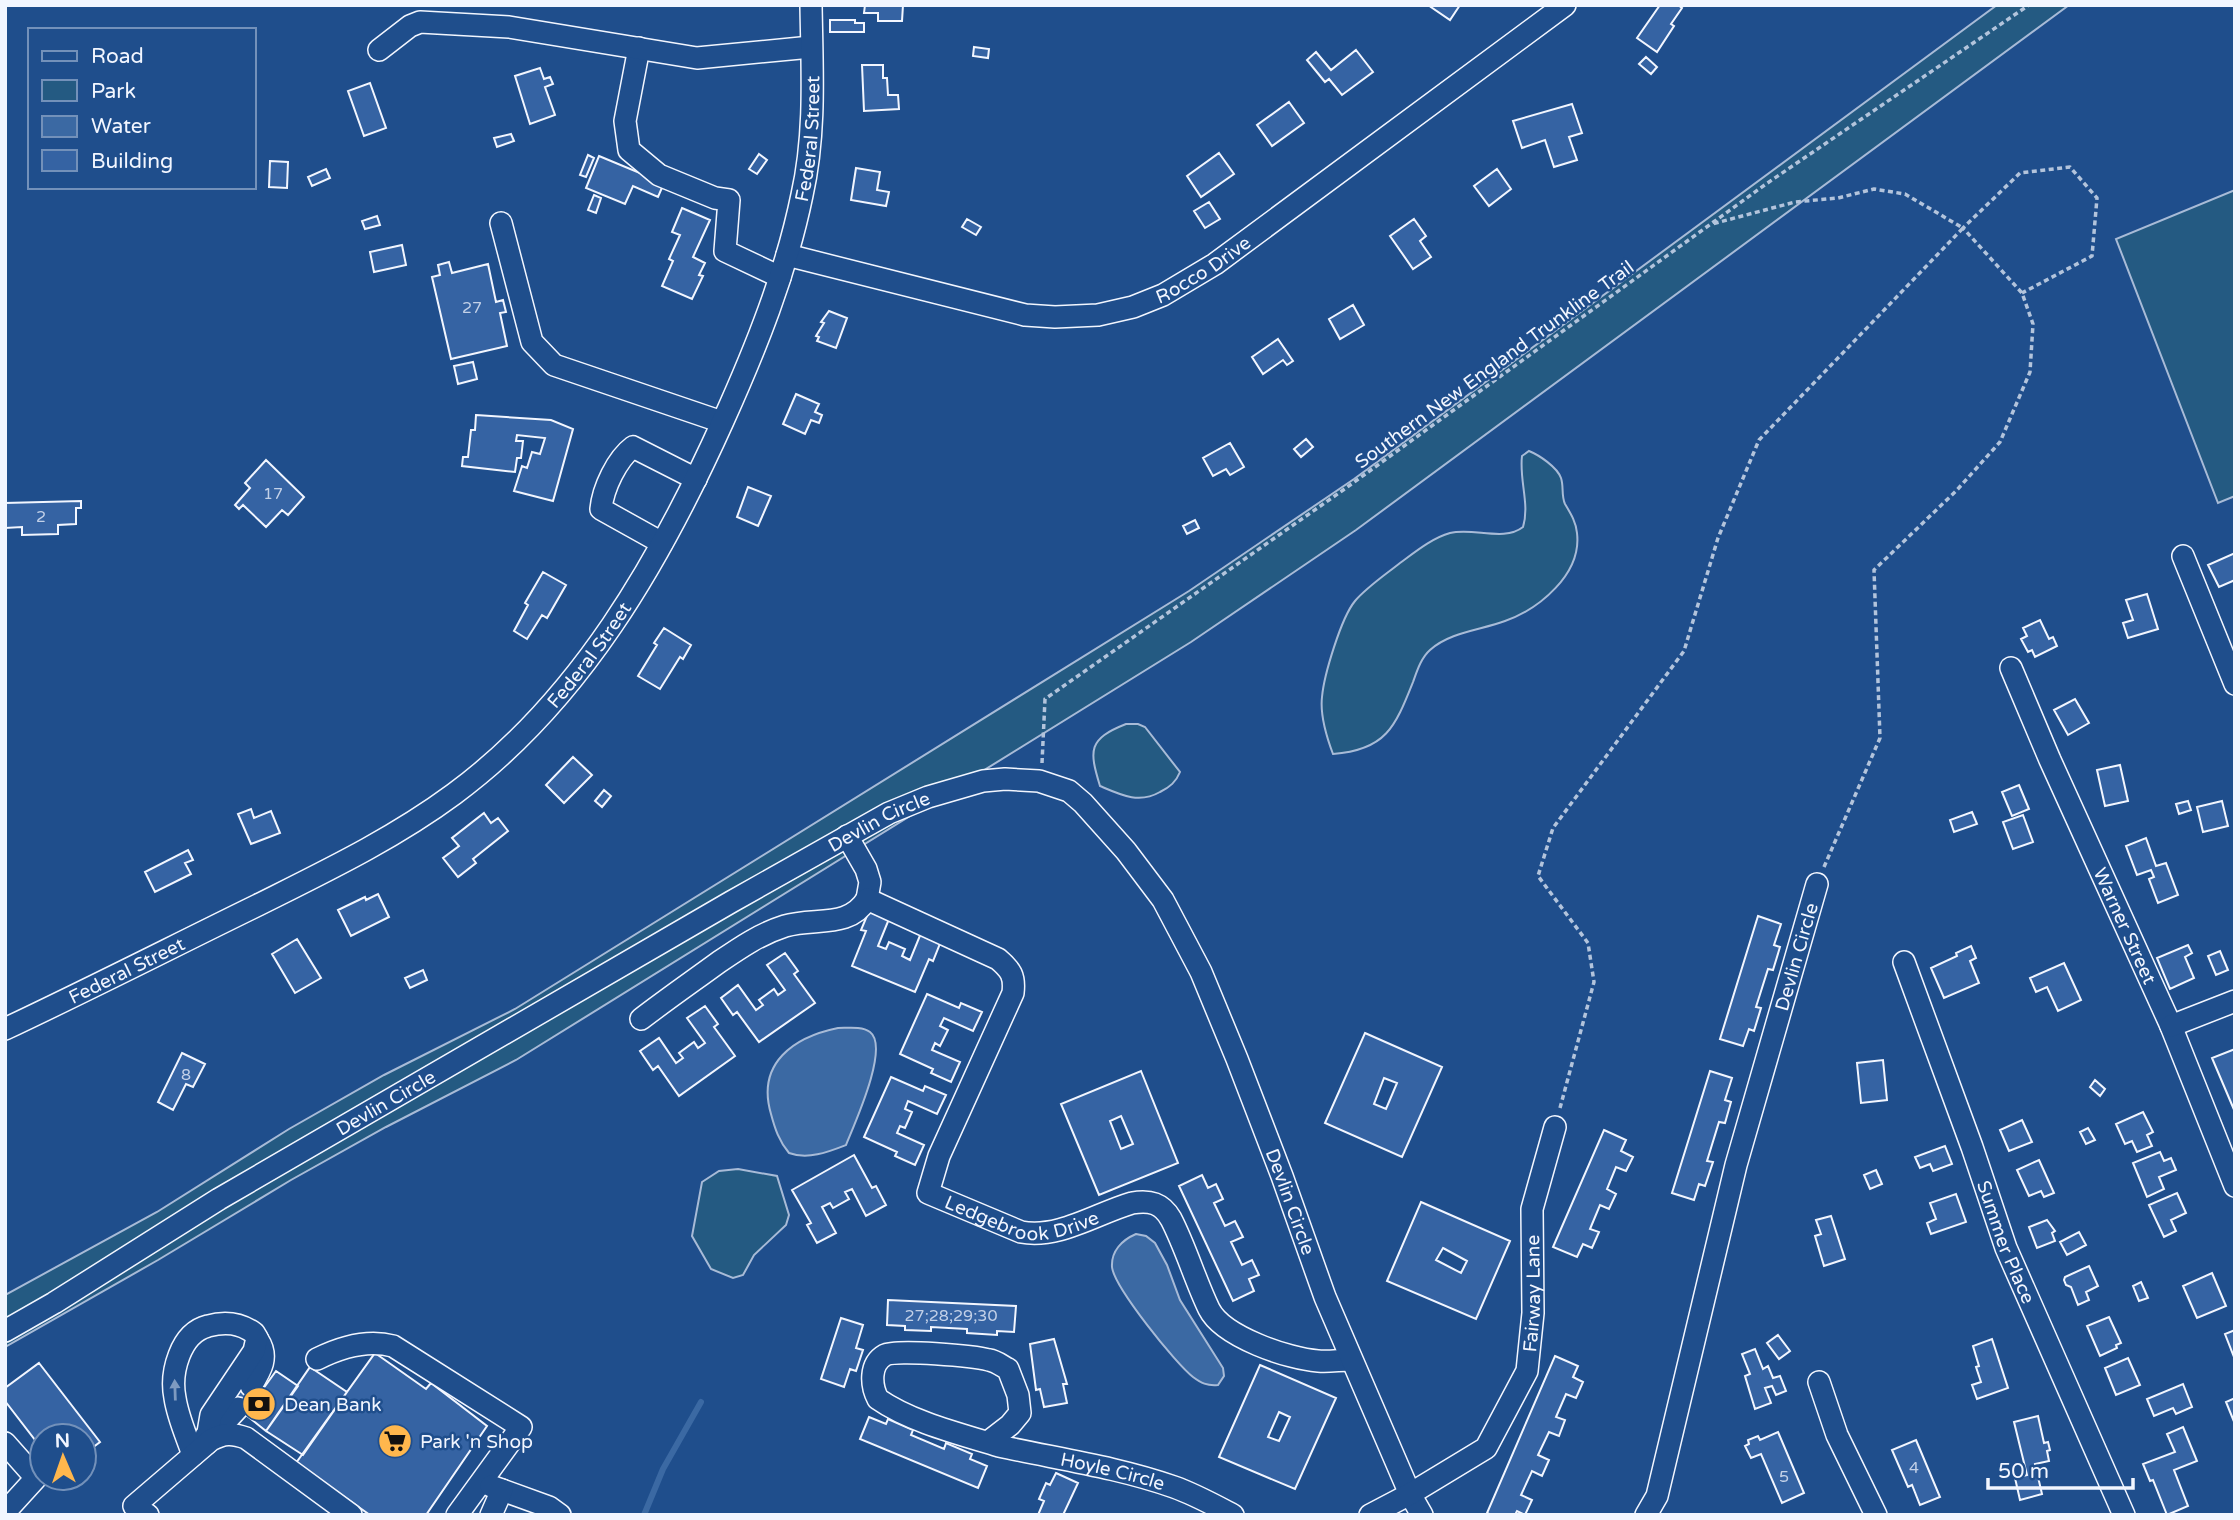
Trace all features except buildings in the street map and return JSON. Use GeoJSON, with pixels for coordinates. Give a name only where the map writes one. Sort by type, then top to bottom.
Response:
{"type":"FeatureCollection","features":[{"type":"Feature","properties":{"kind":"street","name":"Federal Street"},"geometry":{"type":"LineString","coordinates":[[5,1029],[114,978],[378,844],[458,791],[526,732],[562,691],[613,625],[642,581],[696,479],[757,341],[788,255],[809,157],[812,122],[811,5]]}},
{"type":"Feature","properties":{"kind":"street","name":"Rocco Drive"},"geometry":{"type":"LineString","coordinates":[[788,255],[1025,315],[1080,317],[1133,307],[1163,295],[1214,264],[1555,8]]}},
{"type":"Feature","properties":{"kind":"street"},"geometry":{"type":"LineString","coordinates":[[379,50],[419,22],[509,27],[697,58],[811,47]]}},
{"type":"Feature","properties":{"kind":"street"},"geometry":{"type":"LineString","coordinates":[[639,48],[625,121],[629,150],[659,175],[715,198],[729,200],[725,251],[780,277]]}},
{"type":"Feature","properties":{"kind":"street"},"geometry":{"type":"LineString","coordinates":[[501,223],[532,342],[554,365],[722,422]]}},
{"type":"Feature","properties":{"kind":"street"},"geometry":{"type":"LineString","coordinates":[[662,543],[601,509],[602,499],[623,455],[634,447],[696,479]]}},
{"type":"Feature","properties":{"kind":"street"},"geometry":{"type":"LineString","coordinates":[[2183,556],[2235,684]]}},
{"type":"Feature","properties":{"kind":"street","name":"Warner Street"},"geometry":{"type":"LineString","coordinates":[[2011,668],[2171,1026],[2235,1186]]}},
{"type":"Feature","properties":{"kind":"street","name":"Devlin Circle"},"geometry":{"type":"LineString","coordinates":[[5,1331],[219,1199],[889,813],[959,787],[1005,779],[1041,782],[1069,791],[1126,852],[1163,900],[1201,972],[1237,1059],[1325,1297],[1410,1494],[1422,1515]]}},
{"type":"Feature","properties":{"kind":"street"},"geometry":{"type":"LineString","coordinates":[[641,1019],[674,992],[748,942],[793,924],[846,918],[860,911],[867,899],[870,882],[866,869],[847,836]]}},
{"type":"Feature","properties":{"kind":"street","name":"Devlin Circle"},"geometry":{"type":"LineString","coordinates":[[1646,1515],[1657,1496],[1735,1165],[1817,884]]}},
{"type":"Feature","properties":{"kind":"street","name":"Ledgebrook Drive"},"geometry":{"type":"LineString","coordinates":[[867,899],[998,959],[1009,969],[1014,979],[1013,993],[939,1156],[928,1193],[1021,1232],[1036,1235],[1132,1203],[1156,1203],[1166,1210],[1171,1219],[1210,1310],[1224,1327],[1293,1356],[1320,1361],[1351,1360]]}},
{"type":"Feature","properties":{"kind":"street","name":"Summer Place"},"geometry":{"type":"LineString","coordinates":[[1904,961],[2006,1248],[2124,1515]]}},
{"type":"Feature","properties":{"kind":"street"},"geometry":{"type":"LineString","coordinates":[[2171,1026],[2235,1000]]}},
{"type":"Feature","properties":{"kind":"street","name":"Fairway Lane"},"geometry":{"type":"LineString","coordinates":[[1410,1494],[1486,1448],[1528,1371],[1533,1313],[1532,1209],[1555,1127]]}},
{"type":"Feature","properties":{"kind":"street"},"geometry":{"type":"LineString","coordinates":[[202,1445],[174,1397],[176,1370],[186,1342],[201,1328],[224,1323],[237,1324],[247,1329],[257,1338],[264,1356],[251,1386]]}},
{"type":"Feature","properties":{"kind":"street"},"geometry":{"type":"LineString","coordinates":[[202,1445],[211,1415],[254,1350],[257,1338]]}},
{"type":"Feature","properties":{"kind":"street"},"geometry":{"type":"LineString","coordinates":[[317,1359],[356,1344],[383,1343],[393,1346],[521,1427],[457,1515]]}},
{"type":"Feature","properties":{"kind":"street","name":"Hoyle Circle"},"geometry":{"type":"LineString","coordinates":[[988,1442],[1010,1425],[1020,1413],[1018,1395],[1008,1369],[988,1359],[906,1353],[885,1355],[877,1363],[872,1382],[878,1399],[909,1416],[988,1442],[1143,1477],[1175,1487],[1233,1515]]}},
{"type":"Feature","properties":{"kind":"street"},"geometry":{"type":"LineString","coordinates":[[1819,1382],[1837,1435],[1876,1515]]}},
{"type":"Feature","properties":{"kind":"street"},"geometry":{"type":"LineString","coordinates":[[135,1512],[237,1408]]}},
{"type":"Feature","properties":{"kind":"street"},"geometry":{"type":"LineString","coordinates":[[202,1445],[222,1434],[246,1438],[351,1515]]}},
{"type":"Feature","properties":{"kind":"street"},"geometry":{"type":"LineString","coordinates":[[5,1443],[36,1478],[5,1512]]}},
{"type":"Feature","properties":{"kind":"street"},"geometry":{"type":"LineString","coordinates":[[480,1482],[549,1507],[560,1515]]}},
{"type":"Feature","properties":{"kind":"street"},"geometry":{"type":"LineString","coordinates":[[491,1515],[502,1490]]}},
{"type":"Feature","properties":{"kind":"street"},"geometry":{"type":"LineString","coordinates":[[1370,1515],[1410,1494]]}},
{"type":"Feature","properties":{"kind":"path","name":"Southern New England Trunkline Trail"},"geometry":{"type":"LineString","coordinates":[[1041,782],[1045,699],[1346,488],[1766,184],[2029,5]]}},
{"type":"Feature","properties":{"kind":"path"},"geometry":{"type":"LineString","coordinates":[[1555,1127],[1594,982],[1588,943],[1538,876],[1553,828],[1684,651],[1718,538],[1759,440],[1963,228],[2020,173],[2070,167],[2097,198],[2092,256],[2022,293]]}},
{"type":"Feature","properties":{"kind":"path"},"geometry":{"type":"LineString","coordinates":[[1713,224],[1745,213],[1795,202],[1838,198],[1874,189],[1905,194],[1963,228],[2022,293],[2033,324],[2030,372],[2000,442],[1956,491],[1874,570],[1880,738],[1817,884]]}},
{"type":"Feature","properties":{"kind":"green space"},"geometry":{"type":"Polygon","coordinates":[[[1997,5],[2069,5],[1356,530],[1191,642],[516,1060],[291,1180],[5,1347],[5,1295],[157,1212],[289,1129],[384,1075],[515,1009],[1189,591],[1354,479],[1997,5]]]}},
{"type":"Feature","properties":{"kind":"green space"},"geometry":{"type":"Polygon","coordinates":[[[2235,190],[2235,496],[2218,503],[2116,239],[2235,190]]]}},
{"type":"Feature","properties":{"kind":"green space"},"geometry":{"type":"Polygon","coordinates":[[[1529,451],[1538,455],[1559,474],[1564,501],[1576,525],[1577,548],[1565,576],[1556,588],[1531,608],[1496,624],[1456,635],[1430,650],[1420,665],[1394,724],[1386,733],[1365,747],[1333,754],[1323,718],[1322,697],[1334,647],[1344,620],[1355,601],[1376,581],[1437,538],[1459,532],[1507,533],[1523,527],[1525,510],[1522,456],[1529,451]]]}},
{"type":"Feature","properties":{"kind":"green space"},"geometry":{"type":"Polygon","coordinates":[[[1126,724],[1145,727],[1180,772],[1170,786],[1152,796],[1130,797],[1100,786],[1094,763],[1095,747],[1104,735],[1126,724]]]}},
{"type":"Feature","properties":{"kind":"green space"},"geometry":{"type":"Polygon","coordinates":[[[738,1169],[777,1176],[789,1215],[786,1225],[754,1255],[743,1275],[733,1278],[711,1269],[692,1236],[702,1182],[719,1171],[738,1169]]]}},
{"type":"Feature","properties":{"kind":"water"},"geometry":{"type":"Polygon","coordinates":[[[838,1028],[863,1029],[870,1032],[875,1040],[876,1053],[869,1087],[856,1121],[846,1145],[811,1155],[789,1153],[776,1130],[771,1114],[769,1080],[774,1067],[782,1055],[807,1038],[838,1028]]]}},
{"type":"Feature","properties":{"kind":"water"},"geometry":{"type":"Polygon","coordinates":[[[1136,1234],[1146,1236],[1155,1243],[1167,1265],[1180,1300],[1223,1368],[1224,1376],[1218,1385],[1202,1382],[1185,1369],[1147,1325],[1115,1277],[1112,1261],[1115,1251],[1126,1239],[1136,1234]]]}},
{"type":"Feature","properties":{"kind":"waterway"},"geometry":{"type":"LineString","coordinates":[[644,1515],[663,1469],[701,1402]]}},
{"type":"Feature","properties":{"kind":"place","name":"Dean Bank"},"geometry":{"type":"Point","coordinates":[259,1404]}},
{"type":"Feature","properties":{"kind":"place","name":"Park 'n Shop"},"geometry":{"type":"Point","coordinates":[395,1441]}}]}
